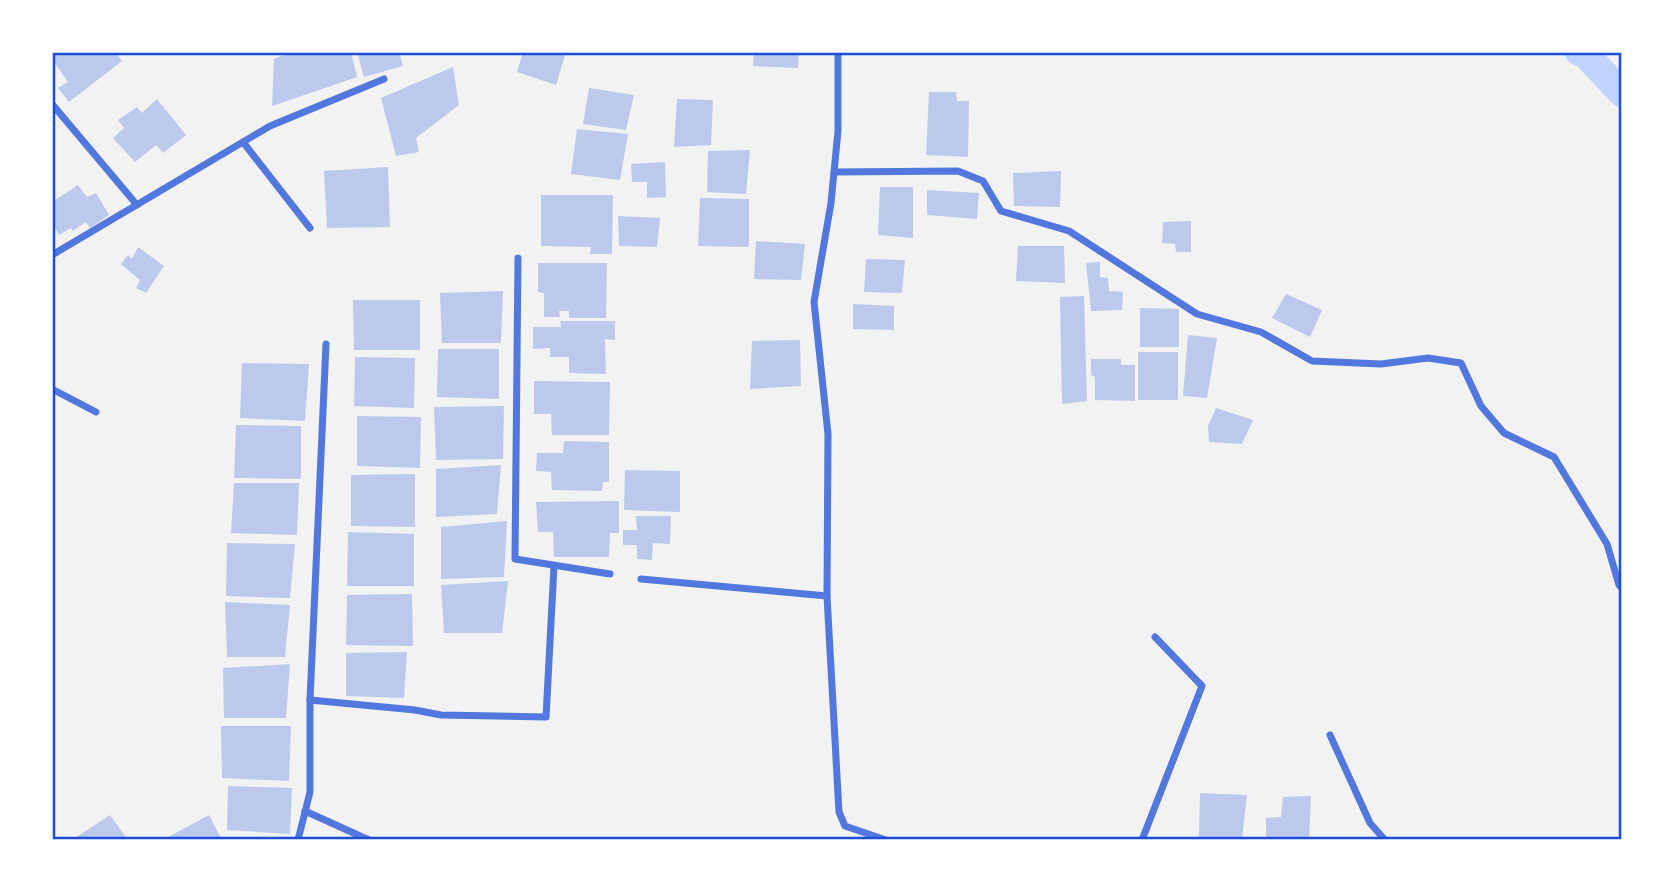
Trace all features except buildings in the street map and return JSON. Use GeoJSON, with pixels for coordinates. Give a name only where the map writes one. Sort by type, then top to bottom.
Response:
{"type":"FeatureCollection","features":[{"type":"Feature","properties":{"kind":"street"},"geometry":{"type":"LineString","coordinates":[[838,52],[838,131],[831,204],[814,302],[828,434],[827,596],[839,812],[845,826],[886,839]]}},
{"type":"Feature","properties":{"kind":"street"},"geometry":{"type":"LineString","coordinates":[[52,255],[270,126],[384,79]]}},
{"type":"Feature","properties":{"kind":"street"},"geometry":{"type":"LineString","coordinates":[[52,104],[137,205]]}},
{"type":"Feature","properties":{"kind":"street"},"geometry":{"type":"LineString","coordinates":[[243,142],[310,228]]}},
{"type":"Feature","properties":{"kind":"street"},"geometry":{"type":"LineString","coordinates":[[834,172],[958,171],[983,181],[1001,211],[1069,231],[1197,314],[1261,332],[1312,361],[1381,364],[1428,358],[1461,363],[1481,406],[1504,433],[1554,457],[1607,544],[1622,588]]}},
{"type":"Feature","properties":{"kind":"street"},"geometry":{"type":"LineString","coordinates":[[518,258],[515,559],[610,574]]}},
{"type":"Feature","properties":{"kind":"street"},"geometry":{"type":"LineString","coordinates":[[298,839],[310,792],[310,700],[326,344]]}},
{"type":"Feature","properties":{"kind":"street"},"geometry":{"type":"LineString","coordinates":[[52,389],[96,412]]}},
{"type":"Feature","properties":{"kind":"street"},"geometry":{"type":"LineString","coordinates":[[310,700],[441,715],[546,717],[554,566]]}},
{"type":"Feature","properties":{"kind":"street"},"geometry":{"type":"LineString","coordinates":[[641,579],[827,596]]}},
{"type":"Feature","properties":{"kind":"street"},"geometry":{"type":"LineString","coordinates":[[1142,839],[1202,686],[1155,637]]}},
{"type":"Feature","properties":{"kind":"street"},"geometry":{"type":"LineString","coordinates":[[1329,735],[1370,823],[1385,839]]}},
{"type":"Feature","properties":{"kind":"street"},"geometry":{"type":"LineString","coordinates":[[305,811],[369,839]]}},
{"type":"Feature","properties":{"kind":"waterway"},"geometry":{"type":"LineString","coordinates":[[1579,52],[1586,55],[1622,93]]}}]}
